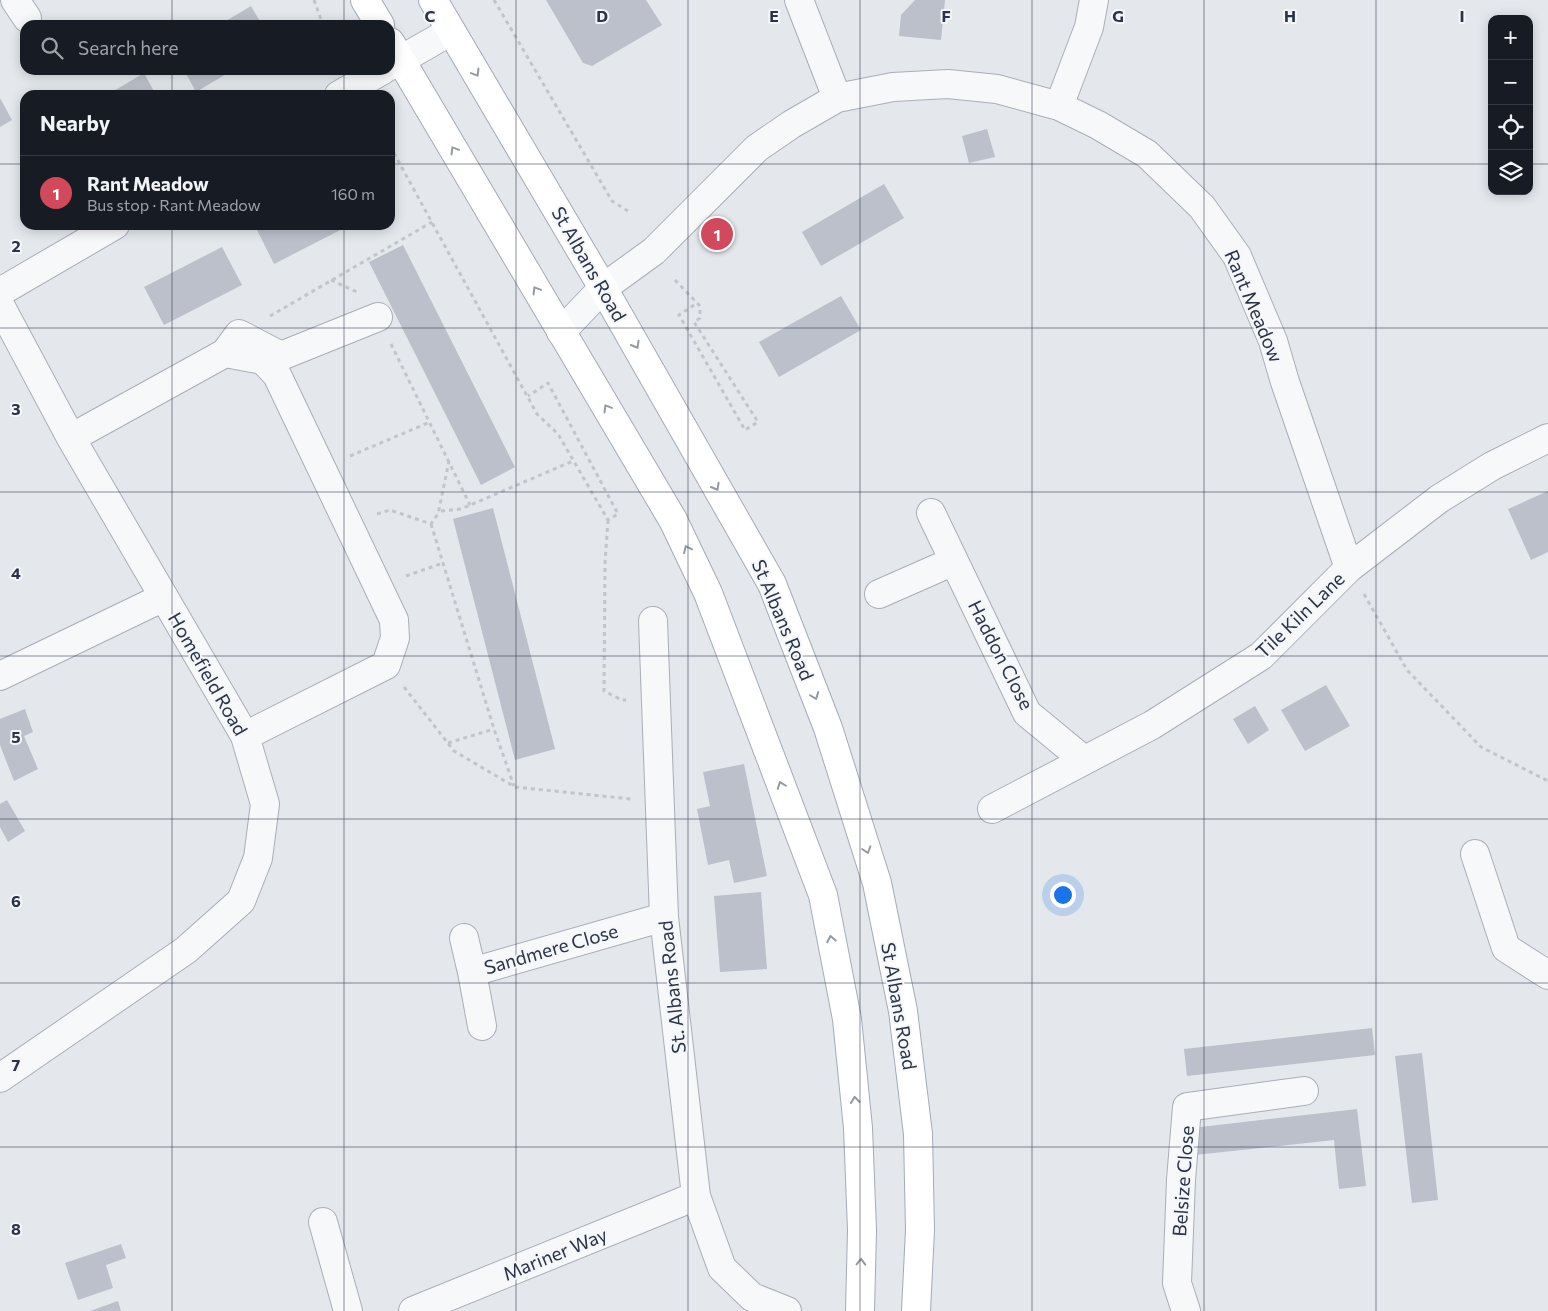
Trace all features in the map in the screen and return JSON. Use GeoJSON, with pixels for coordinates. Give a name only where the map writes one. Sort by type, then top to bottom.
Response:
{"type":"FeatureCollection","features":[{"type":"Feature","properties":{"kind":"main road"},"geometry":{"type":"LineString","coordinates":[[365,0],[377,20]]}},
{"type":"Feature","properties":{"kind":"main road","name":"St Albans Road"},"geometry":{"type":"LineString","coordinates":[[433,0],[603,288],[772,584],[828,728],[877,883],[903,1011],[918,1134],[920,1230],[916,1311]]}},
{"type":"Feature","properties":{"kind":"main road"},"geometry":{"type":"LineString","coordinates":[[395,66],[561,332],[673,520],[708,593],[823,895],[847,1019],[858,1128],[862,1230],[860,1311]]}},
{"type":"Feature","properties":{"kind":"street"},"geometry":{"type":"LineString","coordinates":[[799,0],[837,98]]}},
{"type":"Feature","properties":{"kind":"street"},"geometry":{"type":"LineString","coordinates":[[1059,106],[1088,28],[1094,0]]}},
{"type":"Feature","properties":{"kind":"street"},"geometry":{"type":"LineString","coordinates":[[395,58],[451,31]]}},
{"type":"Feature","properties":{"kind":"street"},"geometry":{"type":"LineString","coordinates":[[346,90],[369,75]]}},
{"type":"Feature","properties":{"kind":"street","name":"Rant Meadow"},"geometry":{"type":"LineString","coordinates":[[561,332],[603,288],[654,251],[757,148],[792,124],[837,98],[893,87],[948,84],[997,89],[1059,106],[1098,125],[1147,154],[1202,207],[1237,256],[1273,341],[1285,382],[1349,568]]}},
{"type":"Feature","properties":{"kind":"street"},"geometry":{"type":"LineString","coordinates":[[0,292],[106,230]]}},
{"type":"Feature","properties":{"kind":"street","name":"Homefield Road"},"geometry":{"type":"LineString","coordinates":[[0,304],[71,438],[245,736],[265,804],[258,858],[241,901],[186,950],[0,1078]]}},
{"type":"Feature","properties":{"kind":"street"},"geometry":{"type":"LineString","coordinates":[[71,438],[232,343],[281,356],[378,316]]}},
{"type":"Feature","properties":{"kind":"street"},"geometry":{"type":"LineString","coordinates":[[232,343],[263,360],[277,375],[394,620],[395,638],[386,665],[245,736]]}},
{"type":"Feature","properties":{"kind":"street","name":"Tile Kiln Lane"},"geometry":{"type":"LineString","coordinates":[[992,809],[1152,725],[1261,656],[1349,568],[1439,499],[1492,466],[1548,438]]}},
{"type":"Feature","properties":{"kind":"street","name":"Haddon Close"},"geometry":{"type":"LineString","coordinates":[[931,513],[1027,712],[1084,760]]}},
{"type":"Feature","properties":{"kind":"street"},"geometry":{"type":"LineString","coordinates":[[879,594],[954,561]]}},
{"type":"Feature","properties":{"kind":"street"},"geometry":{"type":"LineString","coordinates":[[0,676],[164,597]]}},
{"type":"Feature","properties":{"kind":"street","name":"St. Albans Road"},"geometry":{"type":"LineString","coordinates":[[652,621],[664,917],[696,1196],[722,1268],[752,1297],[788,1311]]}},
{"type":"Feature","properties":{"kind":"street"},"geometry":{"type":"LineString","coordinates":[[1475,854],[1506,948],[1548,975]]}},
{"type":"Feature","properties":{"kind":"street","name":"Sandmere Close"},"geometry":{"type":"LineString","coordinates":[[464,938],[472,972],[664,917]]}},
{"type":"Feature","properties":{"kind":"street"},"geometry":{"type":"LineString","coordinates":[[472,972],[482,1026]]}},
{"type":"Feature","properties":{"kind":"street","name":"Belsize Close"},"geometry":{"type":"LineString","coordinates":[[1186,1311],[1177,1282],[1181,1180],[1188,1107],[1304,1091]]}},
{"type":"Feature","properties":{"kind":"street","name":"Mariner Way"},"geometry":{"type":"LineString","coordinates":[[413,1311],[696,1196]]}},
{"type":"Feature","properties":{"kind":"street"},"geometry":{"type":"LineString","coordinates":[[323,1222],[348,1311]]}},
{"type":"Feature","properties":{"kind":"path"},"geometry":{"type":"LineString","coordinates":[[314,0],[321,20]]}},
{"type":"Feature","properties":{"kind":"path"},"geometry":{"type":"LineString","coordinates":[[494,0],[612,201],[631,213]]}},
{"type":"Feature","properties":{"kind":"path"},"geometry":{"type":"LineString","coordinates":[[395,155],[538,414],[558,434],[608,520],[605,563],[604,691],[622,700],[656,700]]}},
{"type":"Feature","properties":{"kind":"path"},"geometry":{"type":"LineString","coordinates":[[232,343],[331,280],[432,222]]}},
{"type":"Feature","properties":{"kind":"path"},"geometry":{"type":"LineString","coordinates":[[331,280],[368,298],[470,505]]}},
{"type":"Feature","properties":{"kind":"path"},"geometry":{"type":"LineString","coordinates":[[675,280],[700,306],[700,318],[694,322],[758,422],[745,430],[679,315],[697,303]]}},
{"type":"Feature","properties":{"kind":"path"},"geometry":{"type":"LineString","coordinates":[[528,396],[548,383],[618,514],[608,520]]}},
{"type":"Feature","properties":{"kind":"path"},"geometry":{"type":"LineString","coordinates":[[321,468],[430,422]]}},
{"type":"Feature","properties":{"kind":"path"},"geometry":{"type":"LineString","coordinates":[[431,524],[438,514],[449,460]]}},
{"type":"Feature","properties":{"kind":"path"},"geometry":{"type":"LineString","coordinates":[[441,510],[461,509],[573,461]]}},
{"type":"Feature","properties":{"kind":"path"},"geometry":{"type":"LineString","coordinates":[[349,525],[390,510],[431,524]]}},
{"type":"Feature","properties":{"kind":"path"},"geometry":{"type":"LineString","coordinates":[[431,524],[494,729],[515,787]]}},
{"type":"Feature","properties":{"kind":"path"},"geometry":{"type":"LineString","coordinates":[[378,586],[443,563]]}},
{"type":"Feature","properties":{"kind":"path"},"geometry":{"type":"LineString","coordinates":[[1349,568],[1407,670],[1481,747],[1548,781]]}},
{"type":"Feature","properties":{"kind":"path"},"geometry":{"type":"LineString","coordinates":[[386,665],[454,751],[515,787],[660,802]]}},
{"type":"Feature","properties":{"kind":"path"},"geometry":{"type":"LineString","coordinates":[[448,743],[494,729]]}},
{"type":"Feature","properties":{"kind":"building"},"geometry":{"type":"Polygon","coordinates":[[[546,0],[646,0],[662,25],[592,66],[583,63],[546,0]]]}},
{"type":"Feature","properties":{"kind":"building"},"geometry":{"type":"Polygon","coordinates":[[[915,0],[945,0],[941,40],[899,36],[901,15],[915,0]]]}},
{"type":"Feature","properties":{"kind":"building"},"geometry":{"type":"Polygon","coordinates":[[[251,6],[259,20],[227,20],[251,6]]]}},
{"type":"Feature","properties":{"kind":"building"},"geometry":{"type":"Polygon","coordinates":[[[141,75],[145,75],[153,90],[115,90],[141,75]]]}},
{"type":"Feature","properties":{"kind":"building"},"geometry":{"type":"Polygon","coordinates":[[[187,75],[225,75],[199,90],[195,90],[187,75]]]}},
{"type":"Feature","properties":{"kind":"building"},"geometry":{"type":"Polygon","coordinates":[[[0,98],[12,120],[0,127],[0,98]]]}},
{"type":"Feature","properties":{"kind":"building"},"geometry":{"type":"Polygon","coordinates":[[[987,129],[995,157],[969,163],[962,136],[987,129]]]}},
{"type":"Feature","properties":{"kind":"building"},"geometry":{"type":"Polygon","coordinates":[[[884,184],[904,218],[821,266],[802,232],[884,184]]]}},
{"type":"Feature","properties":{"kind":"building"},"geometry":{"type":"Polygon","coordinates":[[[257,230],[340,230],[274,264],[257,230]]]}},
{"type":"Feature","properties":{"kind":"building"},"geometry":{"type":"Polygon","coordinates":[[[403,245],[515,467],[481,485],[369,262],[403,245]]]}},
{"type":"Feature","properties":{"kind":"building"},"geometry":{"type":"Polygon","coordinates":[[[222,247],[242,285],[164,325],[144,287],[222,247]]]}},
{"type":"Feature","properties":{"kind":"building"},"geometry":{"type":"Polygon","coordinates":[[[841,296],[861,330],[779,377],[759,342],[841,296]]]}},
{"type":"Feature","properties":{"kind":"building"},"geometry":{"type":"Polygon","coordinates":[[[1548,491],[1548,552],[1531,560],[1508,509],[1548,491]]]}},
{"type":"Feature","properties":{"kind":"building"},"geometry":{"type":"Polygon","coordinates":[[[493,508],[555,749],[515,760],[453,519],[493,508]]]}},
{"type":"Feature","properties":{"kind":"building"},"geometry":{"type":"Polygon","coordinates":[[[1326,685],[1350,726],[1305,751],[1281,710],[1326,685]]]}},
{"type":"Feature","properties":{"kind":"building"},"geometry":{"type":"Polygon","coordinates":[[[1255,706],[1269,730],[1248,744],[1233,719],[1255,706]]]}},
{"type":"Feature","properties":{"kind":"building"},"geometry":{"type":"Polygon","coordinates":[[[25,709],[33,732],[24,736],[38,769],[14,781],[0,745],[0,719],[25,709]]]}},
{"type":"Feature","properties":{"kind":"building"},"geometry":{"type":"Polygon","coordinates":[[[744,764],[767,876],[734,883],[729,860],[708,865],[697,809],[710,806],[703,772],[744,764]]]}},
{"type":"Feature","properties":{"kind":"building"},"geometry":{"type":"Polygon","coordinates":[[[7,800],[25,831],[8,842],[0,827],[0,804],[7,800]]]}},
{"type":"Feature","properties":{"kind":"building"},"geometry":{"type":"Polygon","coordinates":[[[761,892],[767,969],[720,972],[714,896],[761,892]]]}},
{"type":"Feature","properties":{"kind":"building"},"geometry":{"type":"Polygon","coordinates":[[[1372,1028],[1375,1055],[1187,1076],[1184,1049],[1372,1028]]]}},
{"type":"Feature","properties":{"kind":"building"},"geometry":{"type":"Polygon","coordinates":[[[1422,1053],[1438,1200],[1412,1203],[1395,1056],[1422,1053]]]}},
{"type":"Feature","properties":{"kind":"building"},"geometry":{"type":"Polygon","coordinates":[[[1357,1109],[1366,1186],[1339,1189],[1334,1140],[1195,1155],[1192,1128],[1357,1109]]]}},
{"type":"Feature","properties":{"kind":"building"},"geometry":{"type":"Polygon","coordinates":[[[121,1244],[126,1258],[106,1265],[113,1288],[78,1300],[65,1263],[121,1244]]]}},
{"type":"Feature","properties":{"kind":"building"},"geometry":{"type":"Polygon","coordinates":[[[118,1301],[121,1311],[90,1311],[118,1301]]]}},
{"type":"Feature","properties":{"kind":"place","name":"Rant Meadow"},"geometry":{"type":"Point","coordinates":[717,234]}}]}
